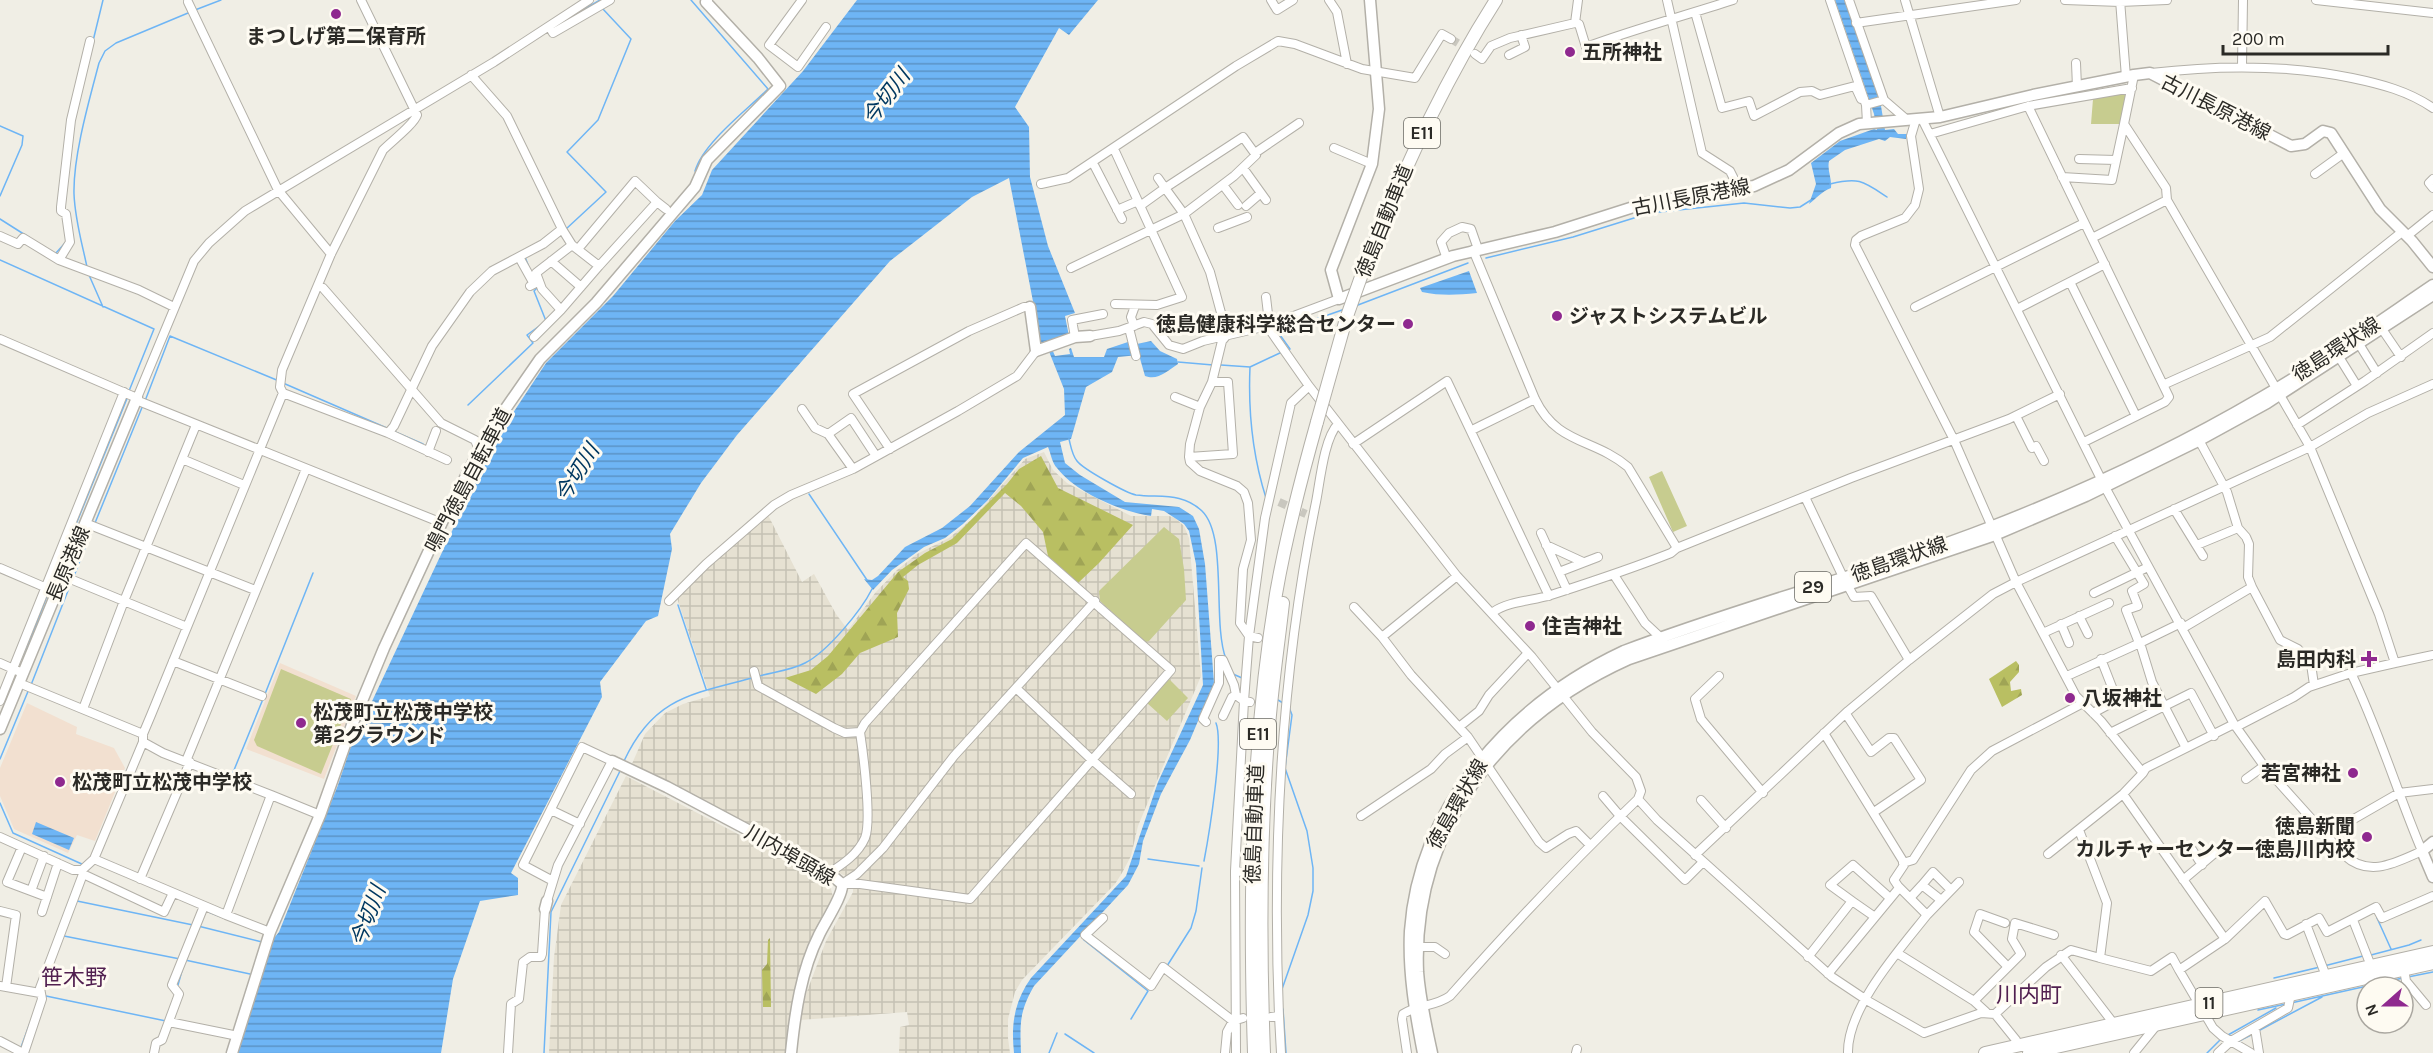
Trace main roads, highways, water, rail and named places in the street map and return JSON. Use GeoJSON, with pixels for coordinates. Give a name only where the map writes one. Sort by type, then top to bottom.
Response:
{"type":"FeatureCollection","features":[{"type":"Feature","properties":{"kind":"highway","name":"徳島自動車道"},"geometry":{"type":"LineString","coordinates":[[1254,1053],[1251,896],[1258,736],[1276,592],[1298,493],[1346,319],[1383,220],[1433,110],[1496,0]]}},
{"type":"Feature","properties":{"kind":"highway","name":"徳島自動車道"},"geometry":{"type":"LineString","coordinates":[[1264,1053],[1260,896],[1268,737],[1284,593],[1317,422]]}},
{"type":"Feature","properties":{"kind":"highway","name":"11"},"geometry":{"type":"LineString","coordinates":[[2029,1053],[2157,1025],[2325,970],[2369,959],[2433,951]]}},
{"type":"Feature","properties":{"kind":"highway","name":"11"},"geometry":{"type":"LineString","coordinates":[[1985,1053],[2114,1024],[2202,1010],[2290,1001],[2404,975],[2433,963]]}},
{"type":"Feature","properties":{"kind":"main road","name":"古川長原港線"},"geometry":{"type":"LineString","coordinates":[[1370,0],[1379,109],[1372,164],[1331,270],[1338,299],[1447,259],[1555,232],[1646,203],[1755,186],[1778,176],[1839,133],[1870,122],[1940,117],[2033,95],[2150,73],[2291,146],[2305,144],[2319,133],[2328,131],[2380,208],[2432,263]]}},
{"type":"Feature","properties":{"kind":"main road","name":"鳴門徳島自転車道"},"geometry":{"type":"LineString","coordinates":[[232,1053],[270,932],[320,816],[357,714],[442,523],[488,434],[540,359],[596,303],[695,187],[707,160],[719,146],[780,86],[706,1]]}},
{"type":"Feature","properties":{"kind":"main road","name":"徳島環状線"},"geometry":{"type":"LineString","coordinates":[[2103,483],[2277,392],[2433,285]]}},
{"type":"Feature","properties":{"kind":"main road","name":"徳島環状線"},"geometry":{"type":"LineString","coordinates":[[1560,691],[1629,659],[1993,531],[2199,440],[2339,357],[2433,295]]}},
{"type":"Feature","properties":{"kind":"main road"},"geometry":{"type":"LineString","coordinates":[[1030,307],[1036,351],[1075,337],[1090,336]]}},
{"type":"Feature","properties":{"kind":"main road","name":"長原港線"},"geometry":{"type":"LineString","coordinates":[[0,729],[51,589],[63,576],[137,399]]}},
{"type":"Feature","properties":{"kind":"main road","name":"徳島環状線"},"geometry":{"type":"LineString","coordinates":[[1423,1053],[1418,1008],[1410,969],[1410,931],[1420,874],[1443,819],[1511,727],[1602,662],[1660,637],[1845,582]]}},
{"type":"Feature","properties":{"kind":"main road","name":"徳島環状線"},"geometry":{"type":"LineString","coordinates":[[1432,1053],[1418,1008],[1419,947],[1427,885],[1437,848],[1485,760]]}},
{"type":"Feature","properties":{"kind":"main road","name":"川内埠頭線"},"geometry":{"type":"LineString","coordinates":[[612,761],[667,787],[829,873],[842,884],[841,894],[817,939],[799,994],[791,1053]]}},
{"type":"Feature","properties":{"kind":"main road"},"geometry":{"type":"LineString","coordinates":[[2433,842],[2422,851],[2433,877]]}},
{"type":"Feature","properties":{"kind":"water","name":"今切川"},"geometry":{"type":"Polygon","coordinates":[[[857,0],[1098,0],[1069,35],[1059,28],[1015,107],[1029,127],[1030,177],[1048,246],[1075,313],[1065,316],[1069,336],[1039,343],[1038,327],[1009,178],[972,197],[890,261],[737,435],[701,483],[670,534],[672,549],[658,616],[646,621],[600,682],[602,697],[511,873],[518,878],[518,895],[480,901],[453,979],[441,1053],[236,1053],[274,938],[279,932],[338,785],[351,746],[476,480],[476,469],[546,363],[613,296],[675,221],[702,195],[712,170],[803,71],[857,0]]]}},
{"type":"Feature","properties":{"kind":"water"},"geometry":{"type":"Polygon","coordinates":[[[1835,0],[1846,0],[1881,106],[1885,130],[1894,129],[1898,134],[1907,134],[1906,139],[1890,137],[1885,141],[1879,139],[1845,150],[1829,161],[1831,188],[1809,204],[1816,184],[1811,163],[1840,141],[1874,129],[1877,130],[1874,114],[1835,0]]]}},
{"type":"Feature","properties":{"kind":"water"},"geometry":{"type":"Polygon","coordinates":[[[1469,271],[1477,293],[1436,294],[1422,292],[1420,288],[1469,271]]]}},
{"type":"Feature","properties":{"kind":"water"},"geometry":{"type":"Polygon","coordinates":[[[1131,341],[1132,345],[1151,341],[1160,351],[1177,359],[1178,364],[1162,374],[1150,377],[1145,376],[1139,355],[1118,357],[1112,372],[1086,387],[1071,439],[1060,442],[1065,463],[1080,475],[1125,502],[1179,507],[1193,516],[1199,529],[1205,564],[1214,683],[1190,740],[1161,794],[1143,841],[1139,864],[1128,885],[1034,986],[1022,1018],[1021,1053],[1014,1053],[1015,1014],[1025,987],[1126,876],[1158,782],[1203,685],[1196,564],[1189,531],[1184,524],[1164,511],[1152,509],[1151,516],[1139,514],[1087,493],[1057,468],[1048,447],[1023,458],[987,501],[963,524],[945,538],[924,547],[892,570],[873,590],[864,579],[872,580],[878,576],[905,547],[942,528],[970,506],[1019,452],[1065,415],[1064,389],[1048,349],[1052,349],[1055,356],[1070,354],[1069,349],[1071,348],[1074,357],[1104,357],[1107,349],[1131,341]]]}},
{"type":"Feature","properties":{"kind":"water"},"geometry":{"type":"Polygon","coordinates":[[[36,822],[74,838],[69,850],[32,834],[36,822]]]}},
{"type":"Feature","properties":{"kind":"waterway"},"geometry":{"type":"LineString","coordinates":[[93,41],[103,0]]}},
{"type":"Feature","properties":{"kind":"waterway"},"geometry":{"type":"LineString","coordinates":[[195,10],[221,0]]}},
{"type":"Feature","properties":{"kind":"waterway"},"geometry":{"type":"LineString","coordinates":[[557,25],[600,0]]}},
{"type":"Feature","properties":{"kind":"waterway"},"geometry":{"type":"LineString","coordinates":[[691,0],[768,89],[716,138],[695,171]]}},
{"type":"Feature","properties":{"kind":"waterway"},"geometry":{"type":"LineString","coordinates":[[566,229],[606,192],[567,152],[598,120],[631,39],[602,8]]}},
{"type":"Feature","properties":{"kind":"waterway"},"geometry":{"type":"LineString","coordinates":[[87,267],[76,213],[74,179],[82,128],[99,63],[105,51],[116,43],[188,13]]}},
{"type":"Feature","properties":{"kind":"waterway"},"geometry":{"type":"LineString","coordinates":[[0,126],[23,136],[22,145],[0,196]]}},
{"type":"Feature","properties":{"kind":"waterway"},"geometry":{"type":"LineString","coordinates":[[1830,184],[1860,182],[1887,197]]}},
{"type":"Feature","properties":{"kind":"waterway"},"geometry":{"type":"LineString","coordinates":[[1486,258],[1573,237],[1650,213],[1744,203],[1790,208],[1800,207],[1811,200]]}},
{"type":"Feature","properties":{"kind":"waterway"},"geometry":{"type":"LineString","coordinates":[[0,219],[30,238]]}},
{"type":"Feature","properties":{"kind":"waterway"},"geometry":{"type":"LineString","coordinates":[[56,253],[65,243]]}},
{"type":"Feature","properties":{"kind":"waterway"},"geometry":{"type":"LineString","coordinates":[[525,257],[530,270]]}},
{"type":"Feature","properties":{"kind":"waterway"},"geometry":{"type":"LineString","coordinates":[[0,260],[154,329],[129,391]]}},
{"type":"Feature","properties":{"kind":"waterway"},"geometry":{"type":"LineString","coordinates":[[1358,305],[1468,263]]}},
{"type":"Feature","properties":{"kind":"waterway"},"geometry":{"type":"LineString","coordinates":[[89,275],[103,307]]}},
{"type":"Feature","properties":{"kind":"waterway"},"geometry":{"type":"LineString","coordinates":[[537,288],[534,291],[546,321]]}},
{"type":"Feature","properties":{"kind":"waterway"},"geometry":{"type":"LineString","coordinates":[[1286,350],[1290,349],[1280,335],[1282,331],[1345,309]]}},
{"type":"Feature","properties":{"kind":"waterway"},"geometry":{"type":"LineString","coordinates":[[468,405],[533,343],[527,335],[542,324]]}},
{"type":"Feature","properties":{"kind":"waterway"},"geometry":{"type":"LineString","coordinates":[[145,401],[170,336],[279,381]]}},
{"type":"Feature","properties":{"kind":"waterway"},"geometry":{"type":"LineString","coordinates":[[1221,365],[1250,367],[1282,352]]}},
{"type":"Feature","properties":{"kind":"waterway"},"geometry":{"type":"LineString","coordinates":[[1178,362],[1213,365]]}},
{"type":"Feature","properties":{"kind":"waterway"},"geometry":{"type":"LineString","coordinates":[[1250,367],[1252,433],[1257,465],[1266,498]]}},
{"type":"Feature","properties":{"kind":"waterway"},"geometry":{"type":"LineString","coordinates":[[283,383],[389,429]]}},
{"type":"Feature","properties":{"kind":"waterway"},"geometry":{"type":"LineString","coordinates":[[51,586],[128,396]]}},
{"type":"Feature","properties":{"kind":"waterway"},"geometry":{"type":"LineString","coordinates":[[95,523],[143,405]]}},
{"type":"Feature","properties":{"kind":"waterway"},"geometry":{"type":"LineString","coordinates":[[393,431],[423,444]]}},
{"type":"Feature","properties":{"kind":"waterway"},"geometry":{"type":"LineString","coordinates":[[1069,439],[1077,461],[1115,485],[1136,495],[1179,498],[1202,511],[1210,523],[1215,540],[1220,624],[1226,659]]}},
{"type":"Feature","properties":{"kind":"waterway"},"geometry":{"type":"LineString","coordinates":[[809,494],[867,580]]}},
{"type":"Feature","properties":{"kind":"waterway"},"geometry":{"type":"LineString","coordinates":[[74,576],[92,530]]}},
{"type":"Feature","properties":{"kind":"waterway"},"geometry":{"type":"LineString","coordinates":[[265,694],[313,573]]}},
{"type":"Feature","properties":{"kind":"waterway"},"geometry":{"type":"LineString","coordinates":[[31,685],[71,583]]}},
{"type":"Feature","properties":{"kind":"waterway"},"geometry":{"type":"LineString","coordinates":[[759,676],[794,667],[814,658],[843,630],[872,589]]}},
{"type":"Feature","properties":{"kind":"waterway"},"geometry":{"type":"LineString","coordinates":[[23,659],[48,593]]}},
{"type":"Feature","properties":{"kind":"waterway"},"geometry":{"type":"LineString","coordinates":[[678,605],[706,689]]}},
{"type":"Feature","properties":{"kind":"waterway"},"geometry":{"type":"LineString","coordinates":[[1233,674],[1242,678]]}},
{"type":"Feature","properties":{"kind":"waterway"},"geometry":{"type":"LineString","coordinates":[[624,761],[635,740],[661,711],[692,695],[752,678]]}},
{"type":"Feature","properties":{"kind":"waterway"},"geometry":{"type":"LineString","coordinates":[[0,759],[29,689]]}},
{"type":"Feature","properties":{"kind":"waterway"},"geometry":{"type":"LineString","coordinates":[[232,775],[263,699]]}},
{"type":"Feature","properties":{"kind":"waterway"},"geometry":{"type":"LineString","coordinates":[[1278,700],[1283,703]]}},
{"type":"Feature","properties":{"kind":"waterway"},"geometry":{"type":"LineString","coordinates":[[1281,992],[1308,915],[1313,891],[1313,868],[1307,831],[1285,768],[1292,715],[1289,707]]}},
{"type":"Feature","properties":{"kind":"waterway"},"geometry":{"type":"LineString","coordinates":[[1204,861],[1217,769],[1216,723]]}},
{"type":"Feature","properties":{"kind":"waterway"},"geometry":{"type":"LineString","coordinates":[[544,1053],[551,912],[620,771]]}},
{"type":"Feature","properties":{"kind":"waterway"},"geometry":{"type":"LineString","coordinates":[[0,803],[13,833],[84,865]]}},
{"type":"Feature","properties":{"kind":"waterway"},"geometry":{"type":"LineString","coordinates":[[1148,859],[1199,866]]}},
{"type":"Feature","properties":{"kind":"waterway"},"geometry":{"type":"LineString","coordinates":[[1167,966],[1191,928],[1196,911],[1202,868]]}},
{"type":"Feature","properties":{"kind":"waterway"},"geometry":{"type":"LineString","coordinates":[[77,901],[193,925]]}},
{"type":"Feature","properties":{"kind":"waterway"},"geometry":{"type":"LineString","coordinates":[[206,911],[224,918]]}},
{"type":"Feature","properties":{"kind":"waterway"},"geometry":{"type":"LineString","coordinates":[[2377,918],[2391,949]]}},
{"type":"Feature","properties":{"kind":"waterway"},"geometry":{"type":"LineString","coordinates":[[198,926],[262,942]]}},
{"type":"Feature","properties":{"kind":"waterway"},"geometry":{"type":"LineString","coordinates":[[64,936],[180,959]]}},
{"type":"Feature","properties":{"kind":"waterway"},"geometry":{"type":"LineString","coordinates":[[1084,940],[1148,991],[1131,1019]]}},
{"type":"Feature","properties":{"kind":"waterway"},"geometry":{"type":"LineString","coordinates":[[2371,955],[2421,940]]}},
{"type":"Feature","properties":{"kind":"waterway"},"geometry":{"type":"LineString","coordinates":[[2324,966],[2363,956]]}},
{"type":"Feature","properties":{"kind":"waterway"},"geometry":{"type":"LineString","coordinates":[[185,960],[250,974]]}},
{"type":"Feature","properties":{"kind":"waterway"},"geometry":{"type":"LineString","coordinates":[[178,985],[183,967]]}},
{"type":"Feature","properties":{"kind":"waterway"},"geometry":{"type":"LineString","coordinates":[[2274,978],[2320,967]]}},
{"type":"Feature","properties":{"kind":"waterway"},"geometry":{"type":"LineString","coordinates":[[2415,976],[2433,972]]}},
{"type":"Feature","properties":{"kind":"waterway"},"geometry":{"type":"LineString","coordinates":[[2291,1003],[2355,989]]}},
{"type":"Feature","properties":{"kind":"waterway"},"geometry":{"type":"LineString","coordinates":[[46,996],[166,1021]]}},
{"type":"Feature","properties":{"kind":"waterway"},"geometry":{"type":"LineString","coordinates":[[2260,1030],[2322,997]]}},
{"type":"Feature","properties":{"kind":"waterway"},"geometry":{"type":"LineString","coordinates":[[2258,1010],[2286,1004]]}},
{"type":"Feature","properties":{"kind":"waterway"},"geometry":{"type":"LineString","coordinates":[[2228,1035],[2276,1008]]}},
{"type":"Feature","properties":{"kind":"waterway"},"geometry":{"type":"LineString","coordinates":[[1283,1009],[1286,1053]]}},
{"type":"Feature","properties":{"kind":"waterway"},"geometry":{"type":"LineString","coordinates":[[20,1050],[30,1023]]}},
{"type":"Feature","properties":{"kind":"waterway"},"geometry":{"type":"LineString","coordinates":[[1049,1053],[1057,1033]]}},
{"type":"Feature","properties":{"kind":"waterway"},"geometry":{"type":"LineString","coordinates":[[1065,1034],[1094,1053]]}},
{"type":"Feature","properties":{"kind":"waterway"},"geometry":{"type":"LineString","coordinates":[[2239,1041],[2253,1034]]}},
{"type":"Feature","properties":{"kind":"waterway"},"geometry":{"type":"LineString","coordinates":[[2207,1053],[2221,1039]]}},
{"type":"Feature","properties":{"kind":"tunnel"},"geometry":{"type":"LineString","coordinates":[[1451,39],[1469,50]]}},
{"type":"Feature","properties":{"kind":"tunnel"},"geometry":{"type":"LineString","coordinates":[[1279,502],[1306,514]]}},
{"type":"Feature","properties":{"kind":"place","name":"まつしげ第二保育所"},"geometry":{"type":"Point","coordinates":[336,14]}},
{"type":"Feature","properties":{"kind":"place","name":"五所神社"},"geometry":{"type":"Point","coordinates":[1570,52]}},
{"type":"Feature","properties":{"kind":"place","name":"ジャストシステムビル"},"geometry":{"type":"Point","coordinates":[1557,316]}},
{"type":"Feature","properties":{"kind":"place","name":"徳島健康科学総合センター"},"geometry":{"type":"Point","coordinates":[1408,324]}},
{"type":"Feature","properties":{"kind":"place","name":"住吉神社"},"geometry":{"type":"Point","coordinates":[1530,626]}},
{"type":"Feature","properties":{"kind":"place","name":"島田内科"},"geometry":{"type":"Point","coordinates":[2369,659]}},
{"type":"Feature","properties":{"kind":"place","name":"八坂神社"},"geometry":{"type":"Point","coordinates":[2070,698]}},
{"type":"Feature","properties":{"kind":"place","name":"松茂町立松茂中学校 第2グラウンド"},"geometry":{"type":"Point","coordinates":[301,723]}},
{"type":"Feature","properties":{"kind":"place","name":"若宮神社"},"geometry":{"type":"Point","coordinates":[2353,773]}},
{"type":"Feature","properties":{"kind":"place","name":"松茂町立松茂中学校"},"geometry":{"type":"Point","coordinates":[60,782]}},
{"type":"Feature","properties":{"kind":"place","name":"徳島新聞 カルチャーセンター徳島川内校"},"geometry":{"type":"Point","coordinates":[2367,837]}},
{"type":"Feature","properties":{"kind":"district","name":"笹木野"},"geometry":{"type":"Point","coordinates":[74,977]}},
{"type":"Feature","properties":{"kind":"district","name":"川内町"},"geometry":{"type":"Point","coordinates":[2029,994]}}]}
